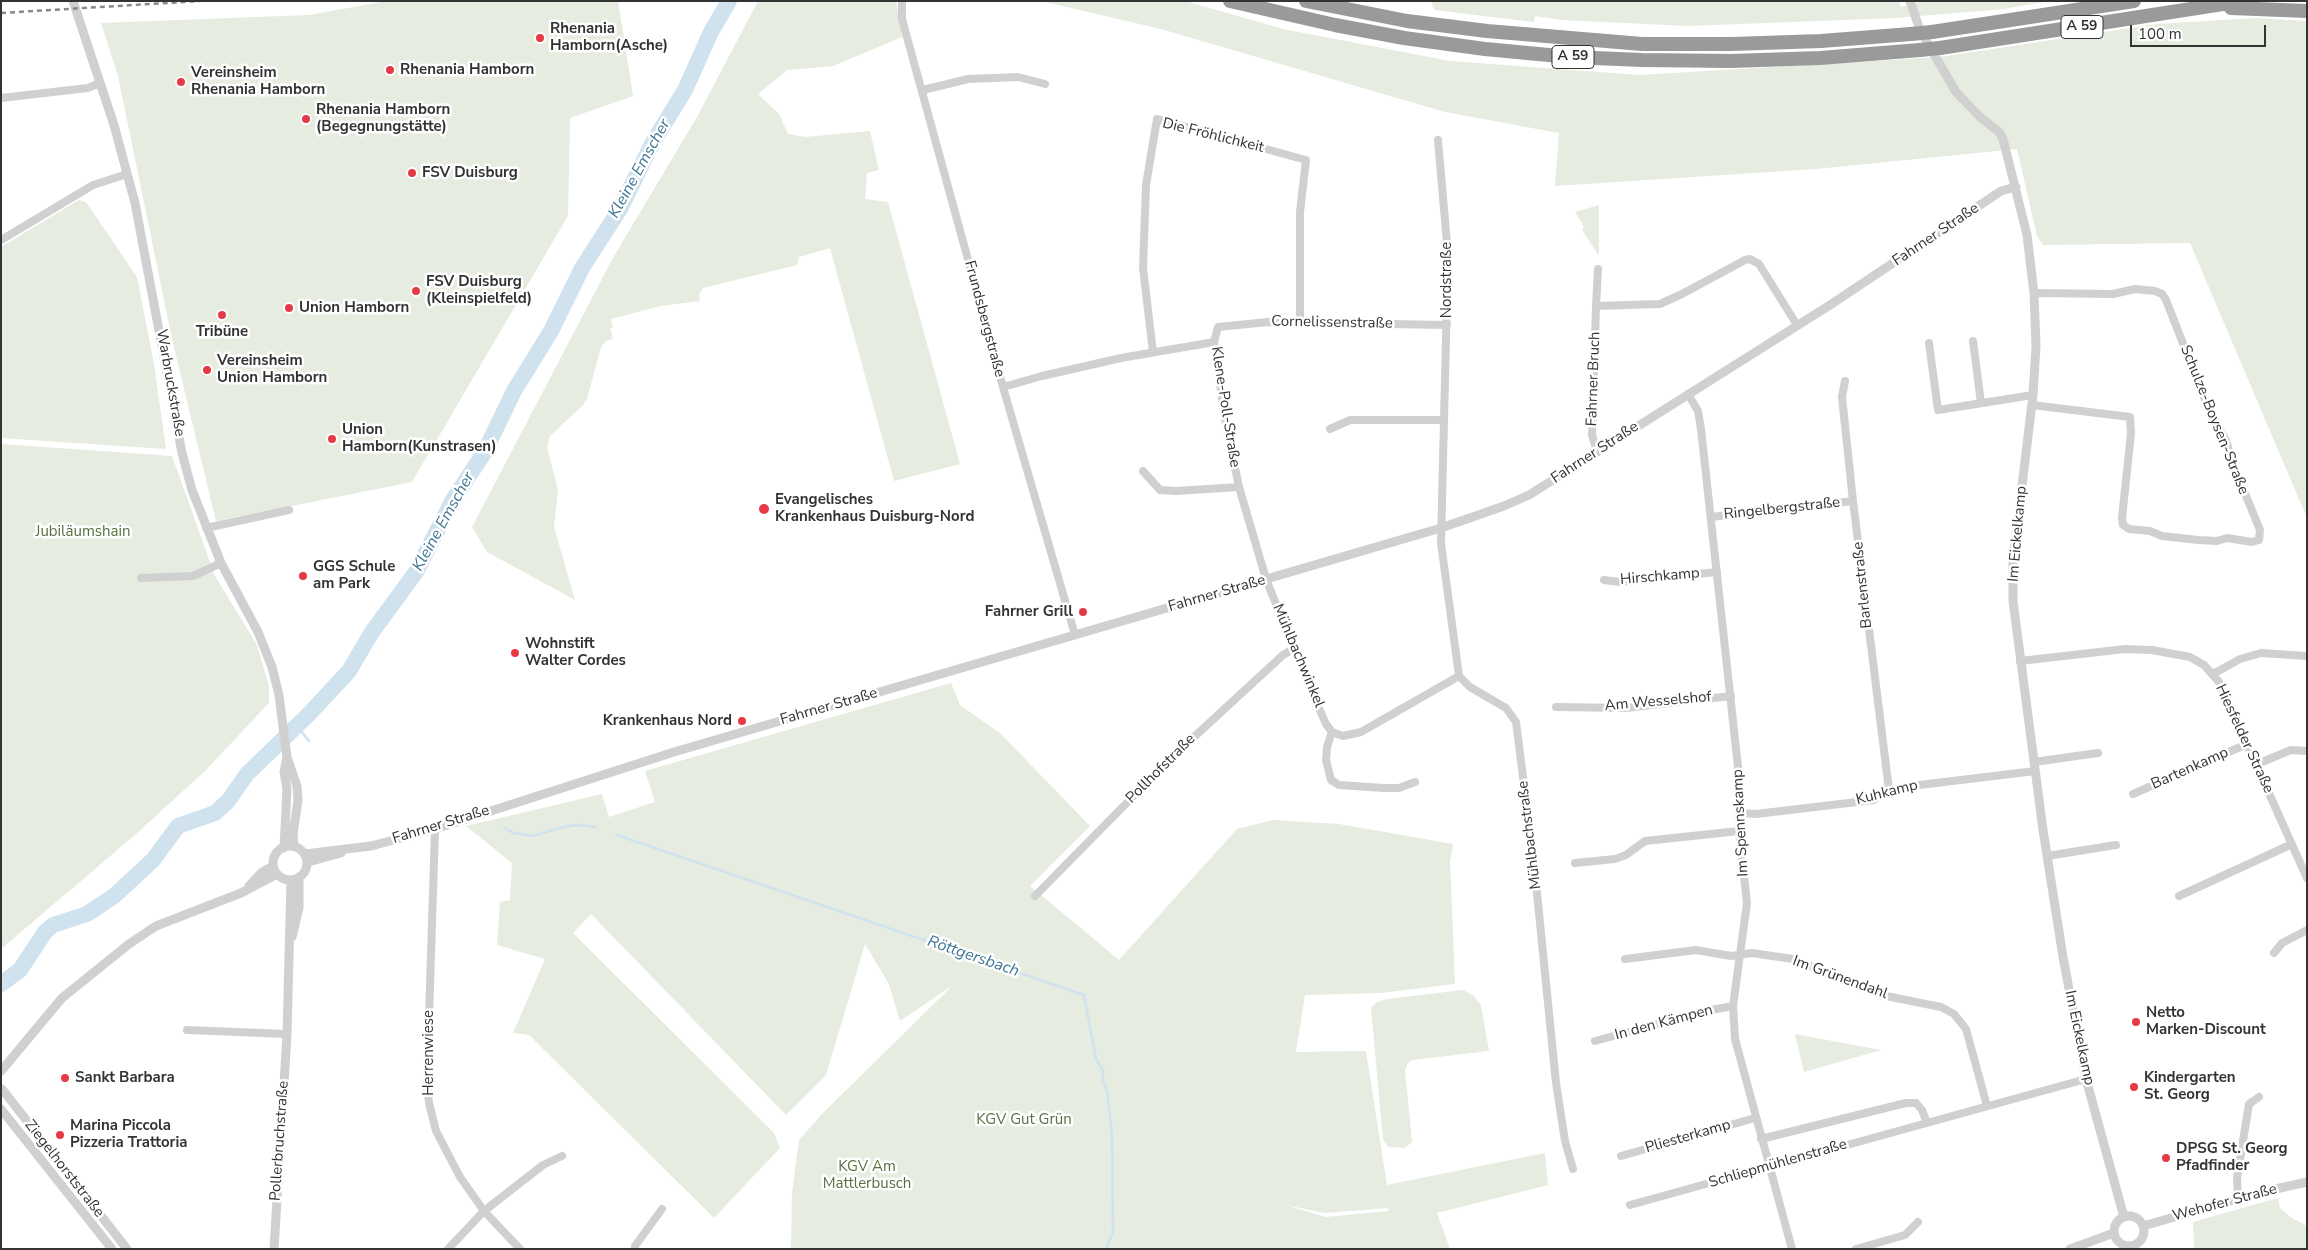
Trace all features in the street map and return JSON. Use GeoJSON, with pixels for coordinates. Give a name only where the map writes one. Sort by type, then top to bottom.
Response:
{"type":"FeatureCollection","features":[{"type":"Feature","properties":{"kind":"highway","name":"A 59"},"geometry":{"type":"LineString","coordinates":[[1230,1],[1335,25],[1404,38],[1485,49],[1570,57],[1731,61],[1820,58],[1940,48],[2242,1]]}},
{"type":"Feature","properties":{"kind":"highway","name":"A 59"},"geometry":{"type":"LineString","coordinates":[[1306,1],[1407,20],[1487,32],[1642,44],[1811,42],[1911,34],[2134,1]]}},
{"type":"Feature","properties":{"kind":"highway"},"geometry":{"type":"LineString","coordinates":[[1980,25],[2023,10],[2078,1]]}},
{"type":"Feature","properties":{"kind":"highway"},"geometry":{"type":"LineString","coordinates":[[2203,7],[2307,11]]}},
{"type":"Feature","properties":{"kind":"street","name":"Warbruckstraße"},"geometry":{"type":"LineString","coordinates":[[73,1],[127,174],[147,259],[182,454],[192,490],[221,563],[258,632],[272,667],[283,719],[287,757],[297,786],[298,800],[293,834],[294,846]]}},
{"type":"Feature","properties":{"kind":"street","name":"Frundsbergstraße"},"geometry":{"type":"LineString","coordinates":[[902,1],[902,19],[1003,387],[1075,635]]}},
{"type":"Feature","properties":{"kind":"street","name":"Im Eickelkamp"},"geometry":{"type":"LineString","coordinates":[[1910,1],[1920,30],[1956,92],[1979,116],[2000,133],[2028,235],[2034,293],[2036,346],[2032,405],[2012,581],[2034,767],[2063,957],[2086,1079],[2124,1217]]}},
{"type":"Feature","properties":{"kind":"street"},"geometry":{"type":"LineString","coordinates":[[923,90],[968,79],[1018,77],[1045,84]]}},
{"type":"Feature","properties":{"kind":"street"},"geometry":{"type":"LineString","coordinates":[[1,98],[88,88],[100,83]]}},
{"type":"Feature","properties":{"kind":"street","name":"Die Fröhlichkeit"},"geometry":{"type":"LineString","coordinates":[[1153,352],[1143,268],[1143,243],[1146,185],[1157,120],[1306,160],[1300,221],[1300,322]]}},
{"type":"Feature","properties":{"kind":"street","name":"Nordstraße"},"geometry":{"type":"LineString","coordinates":[[1438,140],[1448,255],[1448,325],[1441,528]]}},
{"type":"Feature","properties":{"kind":"street"},"geometry":{"type":"LineString","coordinates":[[1,240],[93,185],[127,174]]}},
{"type":"Feature","properties":{"kind":"street","name":"Fahrner Straße"},"geometry":{"type":"LineString","coordinates":[[307,858],[371,846],[434,829],[674,752],[1441,528],[1529,495],[1797,325],[2001,191],[2016,187]]}},
{"type":"Feature","properties":{"kind":"street"},"geometry":{"type":"LineString","coordinates":[[1596,306],[1660,304],[1750,259],[1759,264],[1797,325]]}},
{"type":"Feature","properties":{"kind":"street","name":"Fahrner Bruch"},"geometry":{"type":"LineString","coordinates":[[1597,451],[1592,435],[1598,269]]}},
{"type":"Feature","properties":{"kind":"street","name":"Schulze-Boysen-Straße"},"geometry":{"type":"LineString","coordinates":[[2032,405],[2130,417],[2131,433],[2122,518],[2123,525],[2129,529],[2150,531],[2162,536],[2198,540],[2217,541],[2227,538],[2252,542],[2259,540],[2260,530],[2233,464],[2226,440],[2209,410],[2162,294],[2155,291],[2135,289],[2112,294],[2034,293]]}},
{"type":"Feature","properties":{"kind":"street","name":"Cornelissenstraße"},"geometry":{"type":"LineString","coordinates":[[1218,327],[1268,322],[1448,325]]}},
{"type":"Feature","properties":{"kind":"street","name":"Klene-Poll-Straße"},"geometry":{"type":"LineString","coordinates":[[1218,327],[1214,342],[1225,419],[1239,487],[1266,580]]}},
{"type":"Feature","properties":{"kind":"street"},"geometry":{"type":"LineString","coordinates":[[1972,341],[1982,403]]}},
{"type":"Feature","properties":{"kind":"street"},"geometry":{"type":"LineString","coordinates":[[1003,387],[1042,376],[1153,352],[1214,342]]}},
{"type":"Feature","properties":{"kind":"street"},"geometry":{"type":"LineString","coordinates":[[1929,344],[1938,410],[2033,395]]}},
{"type":"Feature","properties":{"kind":"street","name":"Barlenstraße"},"geometry":{"type":"LineString","coordinates":[[1845,380],[1842,398],[1853,501],[1889,790]]}},
{"type":"Feature","properties":{"kind":"street","name":"Im Spennskamp"},"geometry":{"type":"LineString","coordinates":[[1688,394],[1698,412],[1738,767],[1739,831],[1747,904],[1733,1006],[1734,1039],[1792,1249]]}},
{"type":"Feature","properties":{"kind":"street"},"geometry":{"type":"LineString","coordinates":[[1330,429],[1350,420],[1444,420]]}},
{"type":"Feature","properties":{"kind":"street","name":"Klene-Poll-Straße"},"geometry":{"type":"LineString","coordinates":[[1143,472],[1160,490],[1176,491],[1239,487]]}},
{"type":"Feature","properties":{"kind":"street","name":"Ringelbergstraße"},"geometry":{"type":"LineString","coordinates":[[1711,517],[1853,501]]}},
{"type":"Feature","properties":{"kind":"street"},"geometry":{"type":"LineString","coordinates":[[206,528],[289,510]]}},
{"type":"Feature","properties":{"kind":"street"},"geometry":{"type":"LineString","coordinates":[[1415,782],[1399,788],[1339,785],[1332,780],[1327,766],[1327,748],[1332,732],[1343,736],[1361,732],[1459,676],[1441,543],[1441,528]]}},
{"type":"Feature","properties":{"kind":"street"},"geometry":{"type":"LineString","coordinates":[[141,578],[193,576],[221,563]]}},
{"type":"Feature","properties":{"kind":"street","name":"Hirschkamp"},"geometry":{"type":"LineString","coordinates":[[1604,580],[1620,582],[1717,572]]}},
{"type":"Feature","properties":{"kind":"street","name":"Mühlbachwinkel"},"geometry":{"type":"LineString","coordinates":[[1266,580],[1293,649],[1326,724],[1332,732]]}},
{"type":"Feature","properties":{"kind":"street","name":"Pollhofstraße"},"geometry":{"type":"LineString","coordinates":[[1034,896],[1175,754],[1283,655],[1293,649]]}},
{"type":"Feature","properties":{"kind":"street","name":"Hiesfelder Straße"},"geometry":{"type":"LineString","coordinates":[[2020,660],[2126,649],[2152,650],[2190,657],[2204,665],[2219,682],[2292,844],[2303,860],[2307,878]]}},
{"type":"Feature","properties":{"kind":"street"},"geometry":{"type":"LineString","coordinates":[[2213,674],[2240,659],[2261,653],[2307,656]]}},
{"type":"Feature","properties":{"kind":"street","name":"Mühlbachstraße"},"geometry":{"type":"LineString","coordinates":[[1459,676],[1470,687],[1506,708],[1516,722],[1556,1083],[1565,1141],[1573,1169]]}},
{"type":"Feature","properties":{"kind":"street","name":"Am Wesselshof"},"geometry":{"type":"LineString","coordinates":[[1556,707],[1626,708],[1731,696]]}},
{"type":"Feature","properties":{"kind":"street","name":"Bartenkamp"},"geometry":{"type":"LineString","coordinates":[[2133,794],[2247,744]]}},
{"type":"Feature","properties":{"kind":"street"},"geometry":{"type":"LineString","coordinates":[[2256,764],[2291,750],[2307,751]]}},
{"type":"Feature","properties":{"kind":"street"},"geometry":{"type":"LineString","coordinates":[[2034,767],[2098,753]]}},
{"type":"Feature","properties":{"kind":"street","name":"Warbruckstraße"},"geometry":{"type":"LineString","coordinates":[[284,848],[287,789],[284,772],[287,757]]}},
{"type":"Feature","properties":{"kind":"street","name":"Kuhkamp"},"geometry":{"type":"LineString","coordinates":[[1740,812],[1756,814],[1874,800],[1889,790],[2034,767]]}},
{"type":"Feature","properties":{"kind":"street","name":"Herrenwiese"},"geometry":{"type":"LineString","coordinates":[[434,829],[427,1081],[429,1103],[436,1130],[446,1153],[484,1211],[520,1249]]}},
{"type":"Feature","properties":{"kind":"street"},"geometry":{"type":"LineString","coordinates":[[1575,863],[1615,859],[1626,855],[1645,841],[1739,831]]}},
{"type":"Feature","properties":{"kind":"street"},"geometry":{"type":"LineString","coordinates":[[2179,896],[2292,844]]}},
{"type":"Feature","properties":{"kind":"street"},"geometry":{"type":"LineString","coordinates":[[2047,856],[2116,845]]}},
{"type":"Feature","properties":{"kind":"street"},"geometry":{"type":"LineString","coordinates":[[294,846],[307,858],[304,873],[295,879],[286,880],[275,870],[277,853],[284,848],[294,846]]}},
{"type":"Feature","properties":{"kind":"street"},"geometry":{"type":"LineString","coordinates":[[1,1072],[62,998],[129,944],[156,926],[242,893],[261,873],[275,870]]}},
{"type":"Feature","properties":{"kind":"street","name":"Pollerbruchstraße"},"geometry":{"type":"LineString","coordinates":[[274,1249],[291,942],[288,925],[295,879]]}},
{"type":"Feature","properties":{"kind":"street"},"geometry":{"type":"LineString","coordinates":[[2274,952],[2282,942],[2307,930]]}},
{"type":"Feature","properties":{"kind":"street","name":"Im Grünendahl"},"geometry":{"type":"LineString","coordinates":[[1625,959],[1696,950],[1731,956],[1741,953],[1752,953],[1794,959],[1881,995],[1941,1006],[1954,1014],[1966,1029],[1987,1106]]}},
{"type":"Feature","properties":{"kind":"street","name":"In den Kämpen"},"geometry":{"type":"LineString","coordinates":[[1595,1041],[1706,1011],[1733,1006]]}},
{"type":"Feature","properties":{"kind":"street"},"geometry":{"type":"LineString","coordinates":[[188,1030],[287,1034]]}},
{"type":"Feature","properties":{"kind":"street","name":"Ziegelhorststraße"},"geometry":{"type":"LineString","coordinates":[[1,1072],[5,1081],[2,1089],[127,1249]]}},
{"type":"Feature","properties":{"kind":"street","name":"Schliepmühlenstraße"},"geometry":{"type":"LineString","coordinates":[[1630,1205],[2086,1079]]}},
{"type":"Feature","properties":{"kind":"street"},"geometry":{"type":"LineString","coordinates":[[2238,1199],[2237,1178],[2249,1104],[2259,1097]]}},
{"type":"Feature","properties":{"kind":"street","name":"Schliepmühlenstraße"},"geometry":{"type":"LineString","coordinates":[[1761,1140],[1906,1104],[1916,1103],[1922,1110],[1927,1122]]}},
{"type":"Feature","properties":{"kind":"street","name":"Ziegelhorststraße"},"geometry":{"type":"LineString","coordinates":[[1,1108],[112,1249]]}},
{"type":"Feature","properties":{"kind":"street","name":"Pliesterkamp"},"geometry":{"type":"LineString","coordinates":[[1621,1156],[1755,1118]]}},
{"type":"Feature","properties":{"kind":"street"},"geometry":{"type":"LineString","coordinates":[[448,1249],[484,1211],[543,1165],[562,1156]]}},
{"type":"Feature","properties":{"kind":"street","name":"Wehofer Straße"},"geometry":{"type":"LineString","coordinates":[[2143,1226],[2307,1182]]}},
{"type":"Feature","properties":{"kind":"street"},"geometry":{"type":"LineString","coordinates":[[635,1249],[662,1209]]}},
{"type":"Feature","properties":{"kind":"street"},"geometry":{"type":"LineString","coordinates":[[2124,1217],[2135,1217],[2143,1226],[2142,1238],[2131,1247],[2120,1243],[2114,1233],[2116,1223],[2124,1217]]}},
{"type":"Feature","properties":{"kind":"street"},"geometry":{"type":"LineString","coordinates":[[1856,1249],[1905,1234],[1918,1222]]}},
{"type":"Feature","properties":{"kind":"street"},"geometry":{"type":"LineString","coordinates":[[2070,1249],[2114,1233]]}},
{"type":"Feature","properties":{"kind":"green space"},"geometry":{"type":"Polygon","coordinates":[[[387,1],[618,1],[633,96],[570,118],[568,216],[412,482],[216,521],[172,339],[118,76],[101,23],[309,15],[387,1]]]}},
{"type":"Feature","properties":{"kind":"green space"},"geometry":{"type":"Polygon","coordinates":[[[758,1],[896,1],[902,37],[833,66],[787,70],[758,94],[779,114],[788,134],[805,137],[870,131],[879,170],[867,173],[865,199],[888,202],[960,464],[894,481],[830,248],[799,257],[797,265],[703,288],[699,294],[700,301],[661,306],[611,319],[613,327],[610,328],[613,339],[606,341],[601,347],[587,399],[550,436],[547,447],[558,490],[554,527],[575,600],[487,552],[472,527],[614,256],[697,117],[758,1]]]}},
{"type":"Feature","properties":{"kind":"green space"},"geometry":{"type":"Polygon","coordinates":[[[1041,1],[1185,1],[1283,29],[1450,61],[1639,75],[1940,57],[2157,24],[2256,18],[2307,21],[2307,518],[2190,243],[2043,245],[2037,236],[2017,149],[1816,169],[1555,186],[1559,133],[1445,112],[1161,29],[1041,1]]]}},
{"type":"Feature","properties":{"kind":"green space"},"geometry":{"type":"Polygon","coordinates":[[[1431,1],[1899,1],[1901,7],[1923,1],[2049,1],[2004,9],[1896,18],[1687,26],[1562,20],[1535,16],[1534,22],[1434,10],[1431,1]]]}},
{"type":"Feature","properties":{"kind":"green space"},"geometry":{"type":"Polygon","coordinates":[[[79,200],[86,202],[137,277],[154,364],[166,449],[1,438],[1,247],[79,200]]]}},
{"type":"Feature","properties":{"kind":"green space"},"geometry":{"type":"Polygon","coordinates":[[[1599,205],[1599,256],[1582,230],[1584,227],[1575,212],[1599,205]]]}},
{"type":"Feature","properties":{"kind":"green space","name":"Jubiläumshain"},"geometry":{"type":"Polygon","coordinates":[[[1,444],[172,456],[215,576],[257,645],[269,687],[269,703],[205,771],[136,834],[1,949],[1,444]]]}},
{"type":"Feature","properties":{"kind":"green space"},"geometry":{"type":"Polygon","coordinates":[[[951,683],[960,705],[1000,733],[1090,826],[1030,886],[1119,960],[1237,829],[1273,820],[1339,824],[1453,844],[1450,862],[1455,984],[1381,993],[1305,995],[1296,1052],[1366,1051],[1387,1185],[1545,1153],[1548,1185],[1437,1213],[1450,1249],[791,1249],[792,1193],[799,1140],[822,1114],[953,985],[900,1021],[889,984],[865,944],[826,1075],[786,1115],[591,914],[573,933],[774,1133],[780,1148],[714,1218],[529,1035],[513,1033],[545,959],[497,945],[500,902],[510,900],[512,863],[466,826],[602,794],[609,817],[655,802],[645,771],[951,683]],[[1286,1205],[1325,1217],[1389,1211],[1388,1208],[1324,1213],[1286,1205]]]}},
{"type":"Feature","properties":{"kind":"green space"},"geometry":{"type":"Polygon","coordinates":[[[1463,990],[1473,995],[1481,1005],[1489,1051],[1412,1060],[1408,1063],[1405,1070],[1412,1142],[1405,1148],[1388,1147],[1383,1139],[1371,1007],[1377,1002],[1387,999],[1463,990]]]}},
{"type":"Feature","properties":{"kind":"green space"},"geometry":{"type":"Polygon","coordinates":[[[1795,1034],[1881,1050],[1804,1072],[1795,1034]]]}},
{"type":"Feature","properties":{"kind":"green space"},"geometry":{"type":"Polygon","coordinates":[[[2278,1198],[2280,1208],[2292,1218],[2307,1226],[2307,1249],[2194,1249],[2193,1222],[2278,1198]]]}},
{"type":"Feature","properties":{"kind":"waterway","name":"Kleine Emscher"},"geometry":{"type":"LineString","coordinates":[[1,984],[20,970],[45,932],[53,925],[87,914],[114,896],[153,860],[178,826],[215,813],[228,801],[247,774],[309,714],[349,671],[372,632],[416,572],[453,500],[484,453],[514,391],[551,331],[582,268],[620,209],[653,142],[685,90],[711,32],[729,1]]}},
{"type":"Feature","properties":{"kind":"waterway","name":"Röttgersbach"},"geometry":{"type":"LineString","coordinates":[[297,726],[309,741]]}},
{"type":"Feature","properties":{"kind":"waterway","name":"Röttgersbach"},"geometry":{"type":"LineString","coordinates":[[505,828],[513,833],[533,836],[563,827],[577,825],[596,827]]}},
{"type":"Feature","properties":{"kind":"waterway","name":"Röttgersbach"},"geometry":{"type":"LineString","coordinates":[[617,835],[1084,995],[1096,1059],[1103,1071],[1112,1135],[1113,1232],[1106,1249]]}},
{"type":"Feature","properties":{"kind":"railway"},"geometry":{"type":"LineString","coordinates":[[1,13],[200,1]]}},
{"type":"Feature","properties":{"kind":"place","name":"Rhenania Hamborn(Asche)"},"geometry":{"type":"Point","coordinates":[540,38]}},
{"type":"Feature","properties":{"kind":"place","name":"Rhenania Hamborn"},"geometry":{"type":"Point","coordinates":[390,70]}},
{"type":"Feature","properties":{"kind":"place","name":"Vereinsheim Rhenania Hamborn"},"geometry":{"type":"Point","coordinates":[181,82]}},
{"type":"Feature","properties":{"kind":"place","name":"Rhenania Hamborn (Begegnungstätte)"},"geometry":{"type":"Point","coordinates":[306,119]}},
{"type":"Feature","properties":{"kind":"place","name":"FSV Duisburg"},"geometry":{"type":"Point","coordinates":[412,173]}},
{"type":"Feature","properties":{"kind":"place","name":"FSV Duisburg (Kleinspielfeld)"},"geometry":{"type":"Point","coordinates":[416,291]}},
{"type":"Feature","properties":{"kind":"place","name":"Union Hamborn"},"geometry":{"type":"Point","coordinates":[289,308]}},
{"type":"Feature","properties":{"kind":"place","name":"Tribüne"},"geometry":{"type":"Point","coordinates":[222,315]}},
{"type":"Feature","properties":{"kind":"place","name":"Vereinsheim Union Hamborn"},"geometry":{"type":"Point","coordinates":[207,370]}},
{"type":"Feature","properties":{"kind":"place","name":"Union Hamborn(Kunstrasen)"},"geometry":{"type":"Point","coordinates":[332,439]}},
{"type":"Feature","properties":{"kind":"place","name":"Evangelisches Krankenhaus Duisburg-Nord"},"geometry":{"type":"Point","coordinates":[764,509]}},
{"type":"Feature","properties":{"kind":"place","name":"GGS Schule am Park"},"geometry":{"type":"Point","coordinates":[303,576]}},
{"type":"Feature","properties":{"kind":"place","name":"Fahrner Grill"},"geometry":{"type":"Point","coordinates":[1083,612]}},
{"type":"Feature","properties":{"kind":"place","name":"Wohnstift Walter Cordes"},"geometry":{"type":"Point","coordinates":[515,653]}},
{"type":"Feature","properties":{"kind":"place","name":"Krankenhaus Nord"},"geometry":{"type":"Point","coordinates":[742,721]}},
{"type":"Feature","properties":{"kind":"place","name":"Netto Marken-Discount"},"geometry":{"type":"Point","coordinates":[2136,1022]}},
{"type":"Feature","properties":{"kind":"place","name":"Sankt Barbara"},"geometry":{"type":"Point","coordinates":[65,1078]}},
{"type":"Feature","properties":{"kind":"place","name":"Kindergarten St. Georg"},"geometry":{"type":"Point","coordinates":[2134,1087]}},
{"type":"Feature","properties":{"kind":"place","name":"Marina Piccola Pizzeria Trattoria"},"geometry":{"type":"Point","coordinates":[60,1135]}},
{"type":"Feature","properties":{"kind":"place","name":"DPSG St. Georg Pfadfinder"},"geometry":{"type":"Point","coordinates":[2166,1158]}},
{"type":"Feature","properties":{"kind":"park label","name":"KGV Gut Grün"},"geometry":{"type":"Point","coordinates":[1024,1120]}},
{"type":"Feature","properties":{"kind":"park label","name":"KGV Am Mattlerbusch"},"geometry":{"type":"Point","coordinates":[867,1176]}}]}
